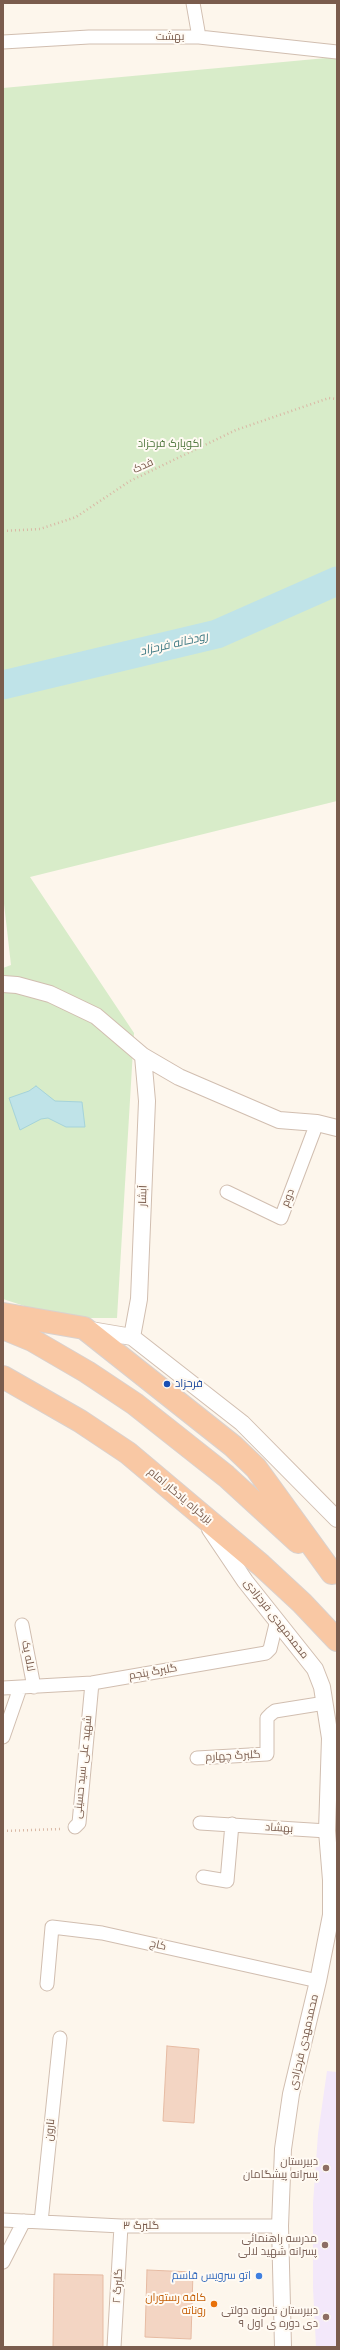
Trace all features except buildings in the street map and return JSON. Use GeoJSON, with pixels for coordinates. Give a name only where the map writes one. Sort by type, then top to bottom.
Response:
{"type":"FeatureCollection","features":[{"type":"Feature","properties":{"kind":"highway"},"geometry":{"type":"LineString","coordinates":[[3,1314],[84,1328],[233,1446],[256,1468],[335,1576]]}},
{"type":"Feature","properties":{"kind":"highway"},"geometry":{"type":"LineString","coordinates":[[3,1328],[32,1340],[87,1372],[135,1404],[226,1476],[335,1576]]}},
{"type":"Feature","properties":{"kind":"highway","name":"بزرگراه یادگار امام"},"geometry":{"type":"LineString","coordinates":[[3,1377],[80,1421],[128,1453],[197,1510],[297,1598],[337,1640]]}},
{"type":"Feature","properties":{"kind":"street"},"geometry":{"type":"LineString","coordinates":[[193,3],[199,37]]}},
{"type":"Feature","properties":{"kind":"street","name":"بهشت"},"geometry":{"type":"LineString","coordinates":[[3,42],[89,37],[199,37],[337,52]]}},
{"type":"Feature","properties":{"kind":"street"},"geometry":{"type":"LineString","coordinates":[[3,984],[17,985],[50,994],[96,1016],[143,1056],[179,1077],[279,1120],[317,1123],[337,1128]]}},
{"type":"Feature","properties":{"kind":"street","name":"آبشار"},"geometry":{"type":"LineString","coordinates":[[132,1337],[139,1299],[147,1101],[143,1056]]}},
{"type":"Feature","properties":{"kind":"street","name":"دوم"},"geometry":{"type":"LineString","coordinates":[[227,1192],[281,1218],[317,1123]]}},
{"type":"Feature","properties":{"kind":"street"},"geometry":{"type":"LineString","coordinates":[[84,1328],[132,1337],[242,1423],[337,1519]]}},
{"type":"Feature","properties":{"kind":"street","name":"محمدمهدی فرحزادی"},"geometry":{"type":"LineString","coordinates":[[197,1510],[246,1581],[315,1669],[322,1687],[324,1703],[333,1737],[327,1831],[331,1880],[331,1915],[318,1981],[291,2094],[282,2149],[280,2226],[283,2347]]}},
{"type":"Feature","properties":{"kind":"street","name":"گلبرگ پنجم"},"geometry":{"type":"LineString","coordinates":[[3,1688],[92,1683],[266,1653],[270,1649],[277,1620]]}},
{"type":"Feature","properties":{"kind":"street","name":"لاله یک"},"geometry":{"type":"LineString","coordinates":[[22,1625],[34,1687]]}},
{"type":"Feature","properties":{"kind":"street","name":"شهید علی سید حسینی"},"geometry":{"type":"LineString","coordinates":[[75,1827],[79,1823],[92,1683]]}},
{"type":"Feature","properties":{"kind":"street"},"geometry":{"type":"LineString","coordinates":[[3,1737],[20,1688]]}},
{"type":"Feature","properties":{"kind":"street","name":"گلبرگ چهارم"},"geometry":{"type":"LineString","coordinates":[[197,1758],[267,1754],[267,1718],[270,1714],[275,1711],[324,1703]]}},
{"type":"Feature","properties":{"kind":"street","name":"بهشاد"},"geometry":{"type":"LineString","coordinates":[[200,1823],[327,1831]]}},
{"type":"Feature","properties":{"kind":"street"},"geometry":{"type":"LineString","coordinates":[[203,1877],[227,1881],[232,1824]]}},
{"type":"Feature","properties":{"kind":"street","name":"کاج"},"geometry":{"type":"LineString","coordinates":[[47,1984],[52,1928],[102,1933],[318,1981]]}},
{"type":"Feature","properties":{"kind":"street","name":"نارون"},"geometry":{"type":"LineString","coordinates":[[40,2222],[60,2038]]}},
{"type":"Feature","properties":{"kind":"street","name":"گلبرگ ۳"},"geometry":{"type":"LineString","coordinates":[[3,2220],[121,2226],[280,2226]]}},
{"type":"Feature","properties":{"kind":"street"},"geometry":{"type":"LineString","coordinates":[[3,2262],[24,2221]]}},
{"type":"Feature","properties":{"kind":"street","name":"گلبرگ ۲"},"geometry":{"type":"LineString","coordinates":[[114,2347],[121,2226]]}},
{"type":"Feature","properties":{"kind":"path","name":"فدک"},"geometry":{"type":"LineString","coordinates":[[3,531],[40,529],[76,517],[130,481],[236,430],[329,398],[337,399]]}},
{"type":"Feature","properties":{"kind":"path","name":"شهید علی سید حسینی"},"geometry":{"type":"LineString","coordinates":[[3,1832],[75,1827]]}},
{"type":"Feature","properties":{"kind":"shaded area"},"geometry":{"type":"Polygon","coordinates":[[[327,2071],[337,2072],[337,2347],[316,2347],[313,2288],[313,2203],[318,2134],[327,2071]]]}},
{"type":"Feature","properties":{"kind":"green space","name":"اکوپارک فرحزاد"},"geometry":{"type":"Polygon","coordinates":[[[337,57],[337,801],[30,877],[134,1033],[117,1318],[61,1318],[3,1299],[3,968],[11,965],[3,895],[3,88],[337,57]]]}},
{"type":"Feature","properties":{"kind":"water"},"geometry":{"type":"Polygon","coordinates":[[[36,1086],[55,1101],[82,1102],[85,1127],[66,1127],[48,1118],[41,1119],[20,1130],[9,1098],[29,1091],[36,1086]]]}},
{"type":"Feature","properties":{"kind":"waterway","name":"رودخانه فرحزاد"},"geometry":{"type":"LineString","coordinates":[[3,685],[217,634],[337,581]]}},
{"type":"Feature","properties":{"kind":"place","name":"فرحزاد"},"geometry":{"type":"Point","coordinates":[167,1384]}},
{"type":"Feature","properties":{"kind":"place","name":"دبیرستان پسرانه پیشگامان"},"geometry":{"type":"Point","coordinates":[326,2168]}},
{"type":"Feature","properties":{"kind":"place","name":"مدرسه راهنمائی پسرانه شهید لالی"},"geometry":{"type":"Point","coordinates":[325,2245]}},
{"type":"Feature","properties":{"kind":"place","name":"اتو سرویس قاسم"},"geometry":{"type":"Point","coordinates":[259,2276]}},
{"type":"Feature","properties":{"kind":"place","name":"کافه رستوران روناته"},"geometry":{"type":"Point","coordinates":[214,2304]}},
{"type":"Feature","properties":{"kind":"place","name":"دبیرستان نمونه دولتی ۹ دی دوره ی اول"},"geometry":{"type":"Point","coordinates":[326,2317]}}]}
